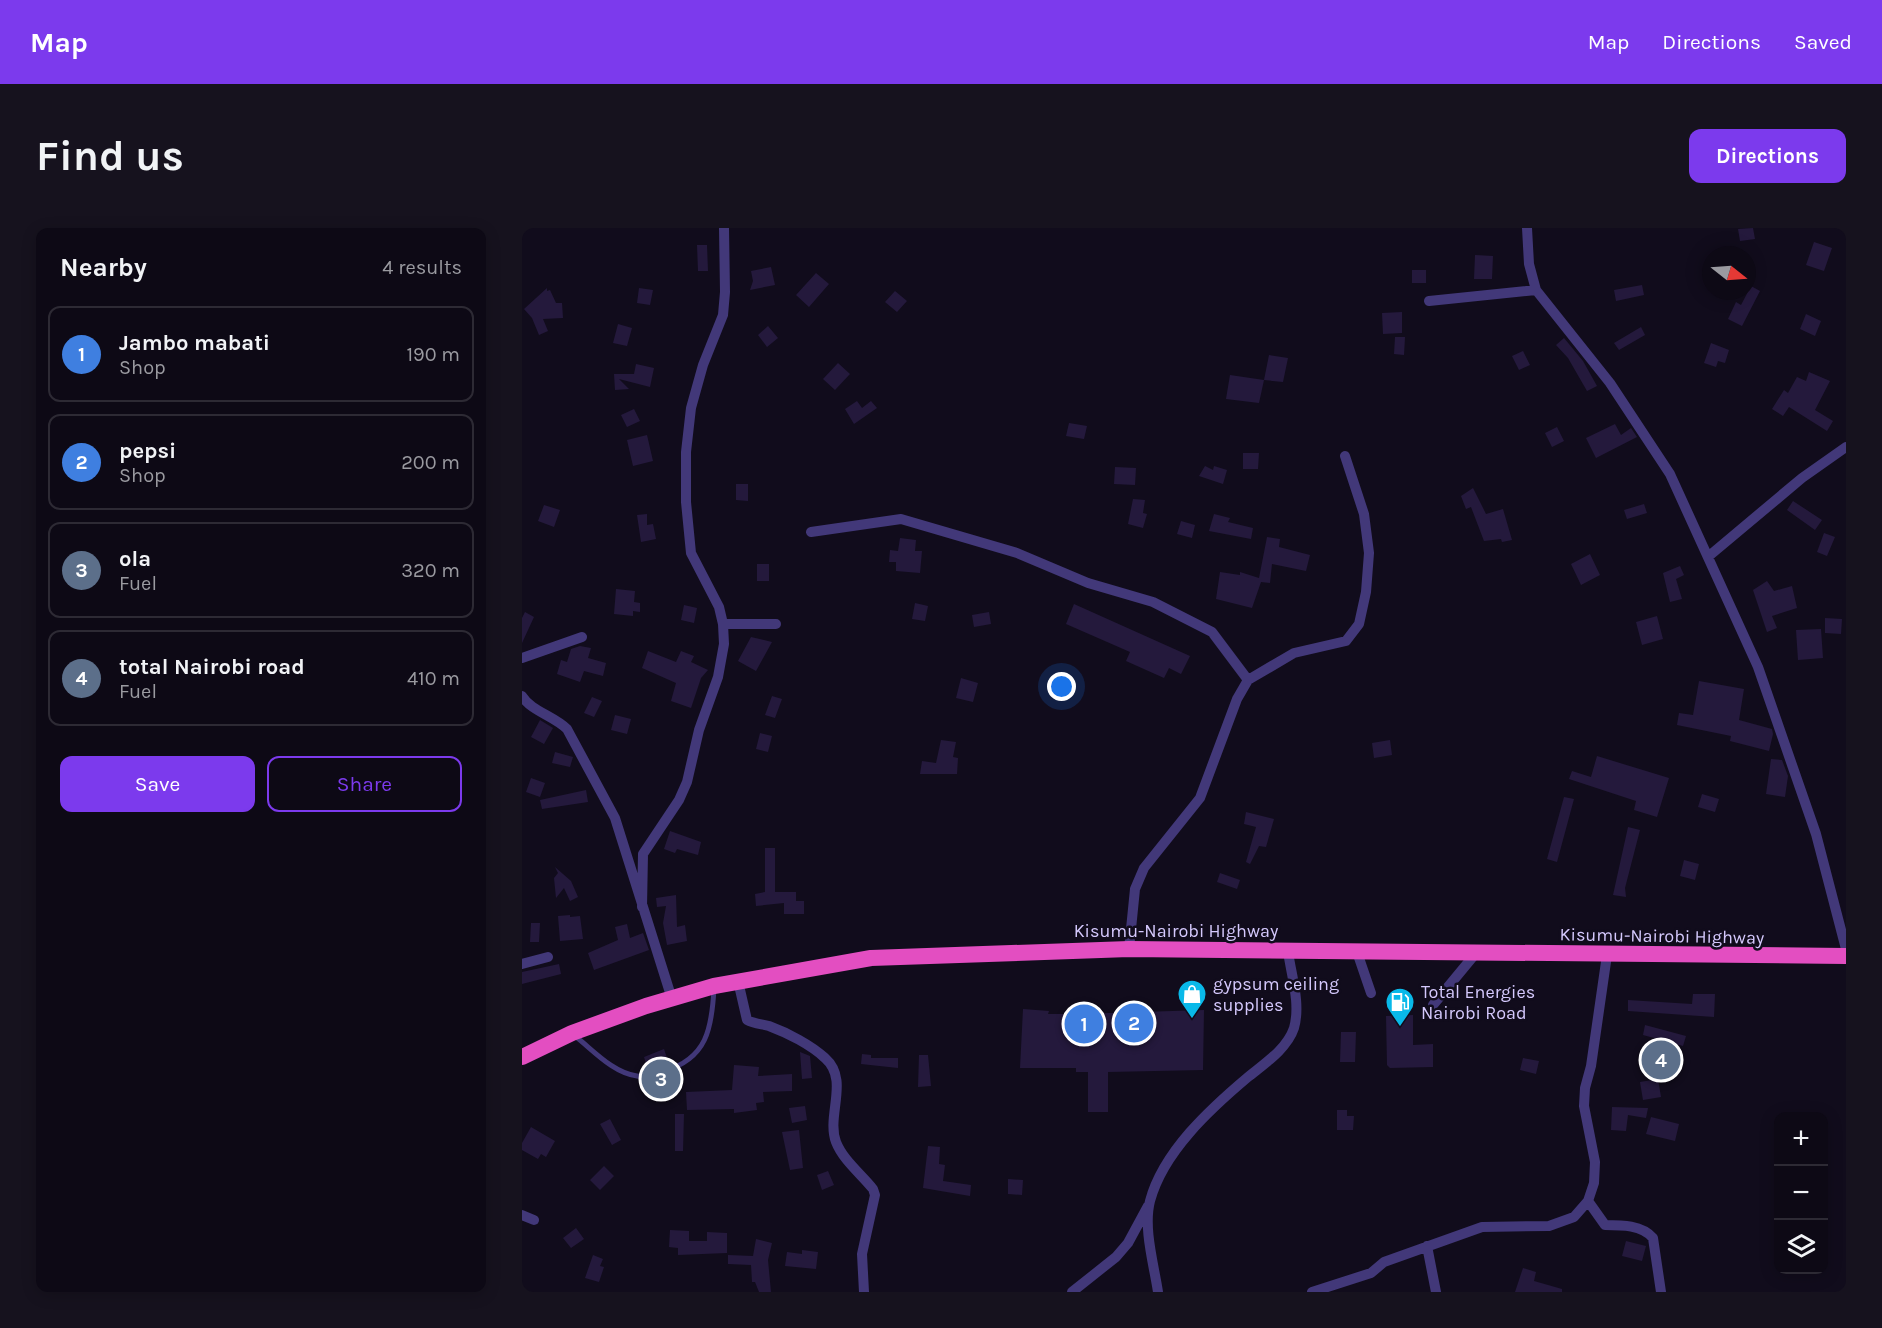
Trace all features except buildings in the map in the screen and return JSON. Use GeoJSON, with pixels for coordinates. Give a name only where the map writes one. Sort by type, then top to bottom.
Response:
{"type":"FeatureCollection","features":[{"type":"Feature","properties":{"kind":"highway","name":"Kisumu-Nairobi Highway"},"geometry":{"type":"LineString","coordinates":[[522,1057],[572,1034],[714,986],[872,958],[1129,949],[1846,956]]}},
{"type":"Feature","properties":{"kind":"street"},"geometry":{"type":"LineString","coordinates":[[642,908],[643,854],[679,800],[687,782],[699,730],[718,677],[724,644],[719,608],[691,553],[686,492],[686,452],[691,408],[703,365],[723,315],[724,228]]}},
{"type":"Feature","properties":{"kind":"street"},"geometry":{"type":"LineString","coordinates":[[1527,228],[1529,264],[1536,290],[1610,383],[1670,474],[1709,556],[1758,667],[1816,834],[1846,949]]}},
{"type":"Feature","properties":{"kind":"street"},"geometry":{"type":"LineString","coordinates":[[1429,301],[1536,290]]}},
{"type":"Feature","properties":{"kind":"street"},"geometry":{"type":"LineString","coordinates":[[1709,556],[1802,478],[1846,447]]}},
{"type":"Feature","properties":{"kind":"street"},"geometry":{"type":"LineString","coordinates":[[1129,949],[1135,889],[1144,868],[1200,798],[1237,699],[1248,680],[1294,653],[1346,640],[1359,624],[1366,592],[1369,553],[1364,514],[1345,456]]}},
{"type":"Feature","properties":{"kind":"street"},"geometry":{"type":"LineString","coordinates":[[811,532],[901,519],[1017,553],[1088,583],[1153,602],[1212,632],[1248,680]]}},
{"type":"Feature","properties":{"kind":"street"},"geometry":{"type":"LineString","coordinates":[[723,624],[776,624]]}},
{"type":"Feature","properties":{"kind":"street"},"geometry":{"type":"LineString","coordinates":[[522,658],[582,637]]}},
{"type":"Feature","properties":{"kind":"street"},"geometry":{"type":"LineString","coordinates":[[522,696],[527,703],[559,721],[567,729],[615,818],[672,999]]}},
{"type":"Feature","properties":{"kind":"street"},"geometry":{"type":"LineString","coordinates":[[1072,1292],[1116,1257],[1128,1243],[1150,1203],[1164,1167],[1218,1102],[1272,1057],[1288,1039],[1293,1029],[1296,1001],[1288,951]]}},
{"type":"Feature","properties":{"kind":"street"},"geometry":{"type":"LineString","coordinates":[[1357,952],[1371,993]]}},
{"type":"Feature","properties":{"kind":"street"},"geometry":{"type":"LineString","coordinates":[[1432,1005],[1476,953]]}},
{"type":"Feature","properties":{"kind":"street"},"geometry":{"type":"LineString","coordinates":[[1312,1292],[1371,1274],[1384,1262],[1482,1227],[1549,1226],[1574,1217],[1588,1201],[1594,1183],[1594,1162],[1584,1106],[1585,1088],[1591,1066],[1607,955]]}},
{"type":"Feature","properties":{"kind":"street"},"geometry":{"type":"LineString","coordinates":[[522,964],[548,957]]}},
{"type":"Feature","properties":{"kind":"street"},"geometry":{"type":"LineString","coordinates":[[738,981],[747,1020],[777,1029],[825,1058],[834,1067],[837,1088],[832,1127],[836,1142],[843,1155],[873,1189],[875,1195],[862,1254],[864,1292]]}},
{"type":"Feature","properties":{"kind":"street"},"geometry":{"type":"LineString","coordinates":[[1588,1201],[1605,1225],[1627,1226],[1647,1232],[1653,1238],[1661,1292]]}},
{"type":"Feature","properties":{"kind":"street"},"geometry":{"type":"LineString","coordinates":[[1150,1203],[1150,1232],[1158,1292]]}},
{"type":"Feature","properties":{"kind":"street"},"geometry":{"type":"LineString","coordinates":[[522,1215],[534,1220]]}},
{"type":"Feature","properties":{"kind":"street"},"geometry":{"type":"LineString","coordinates":[[1427,1246],[1436,1292]]}},
{"type":"Feature","properties":{"kind":"lane"},"geometry":{"type":"LineString","coordinates":[[572,1034],[616,1069],[638,1077],[683,1066],[702,1047],[713,1015],[714,986]]}},
{"type":"Feature","properties":{"kind":"place","name":"gypsum ceiling supplies"},"geometry":{"type":"Point","coordinates":[1192,1020]}},
{"type":"Feature","properties":{"kind":"place","name":"pepsi"},"geometry":{"type":"Point","coordinates":[1134,1023]}},
{"type":"Feature","properties":{"kind":"place","name":"Jambo mabati"},"geometry":{"type":"Point","coordinates":[1084,1024]}},
{"type":"Feature","properties":{"kind":"place","name":"Total Energies Nairobi Road"},"geometry":{"type":"Point","coordinates":[1400,1028]}},
{"type":"Feature","properties":{"kind":"place","name":"total Nairobi road"},"geometry":{"type":"Point","coordinates":[1661,1060]}},
{"type":"Feature","properties":{"kind":"place","name":"ola"},"geometry":{"type":"Point","coordinates":[661,1079]}}]}
